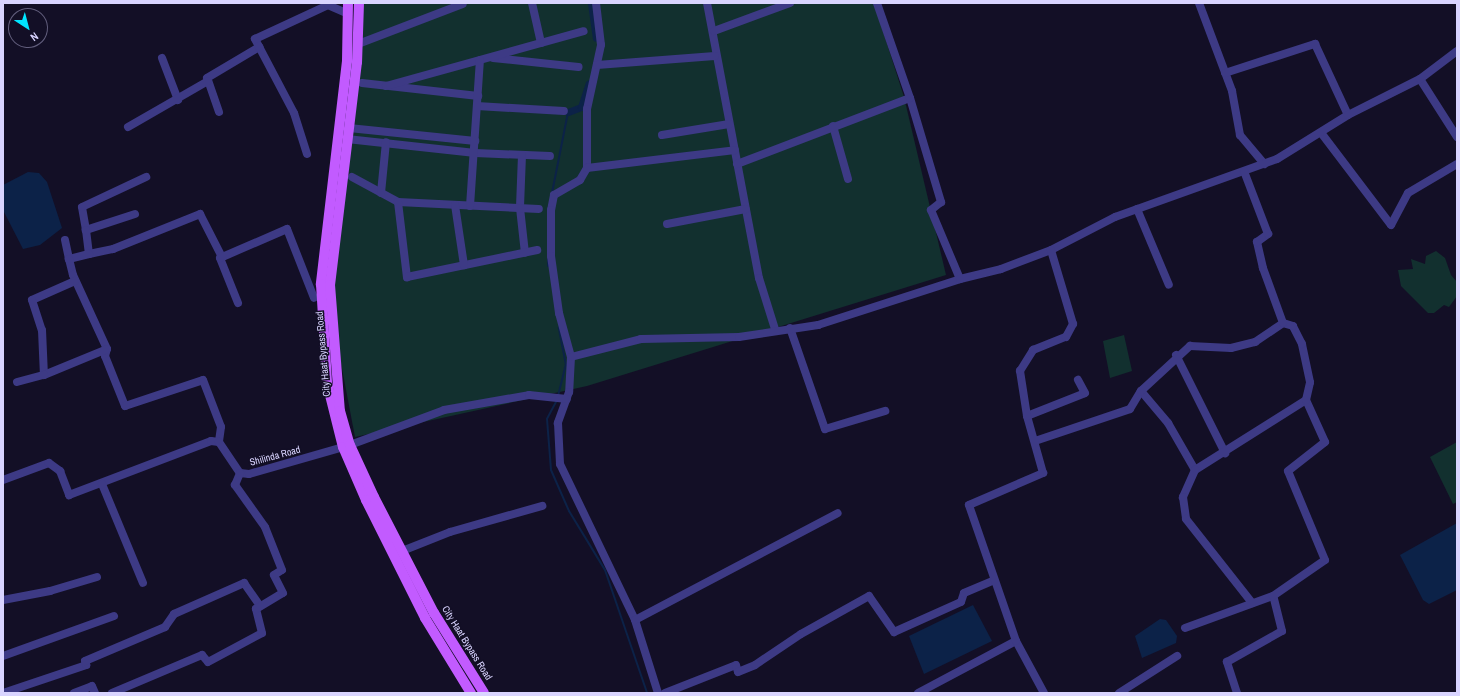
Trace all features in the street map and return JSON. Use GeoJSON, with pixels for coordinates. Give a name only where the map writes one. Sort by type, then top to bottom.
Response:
{"type":"FeatureCollection","features":[{"type":"Feature","properties":{"kind":"main road","name":"City Haat Bypass Road"},"geometry":{"type":"LineString","coordinates":[[348,3],[346,69],[321,284],[327,383],[347,446],[425,618],[471,693]]}},
{"type":"Feature","properties":{"kind":"main road","name":"City Haat Bypass Road"},"geometry":{"type":"LineString","coordinates":[[359,3],[358,44],[330,285],[336,382],[347,446],[434,613],[484,693]]}},
{"type":"Feature","properties":{"kind":"street"},"geometry":{"type":"LineString","coordinates":[[532,3],[541,43]]}},
{"type":"Feature","properties":{"kind":"street"},"geometry":{"type":"LineString","coordinates":[[596,3],[601,44],[587,109],[587,168],[580,180],[554,195],[552,210],[551,256],[559,313],[571,357],[566,399],[558,423],[560,464],[635,620],[658,693]]}},
{"type":"Feature","properties":{"kind":"street"},"geometry":{"type":"LineString","coordinates":[[707,3],[714,31],[716,56],[759,278],[775,329]]}},
{"type":"Feature","properties":{"kind":"street"},"geometry":{"type":"LineString","coordinates":[[714,31],[790,3]]}},
{"type":"Feature","properties":{"kind":"street"},"geometry":{"type":"LineString","coordinates":[[877,3],[910,98],[940,202],[931,210],[960,279]]}},
{"type":"Feature","properties":{"kind":"street"},"geometry":{"type":"LineString","coordinates":[[1199,3],[1225,73],[1240,135],[1264,164]]}},
{"type":"Feature","properties":{"kind":"street"},"geometry":{"type":"LineString","coordinates":[[358,44],[463,4]]}},
{"type":"Feature","properties":{"kind":"street"},"geometry":{"type":"LineString","coordinates":[[307,154],[294,113],[255,39],[328,5],[348,14]]}},
{"type":"Feature","properties":{"kind":"street"},"geometry":{"type":"LineString","coordinates":[[386,86],[584,31]]}},
{"type":"Feature","properties":{"kind":"street"},"geometry":{"type":"LineString","coordinates":[[1225,73],[1315,44],[1348,115]]}},
{"type":"Feature","properties":{"kind":"street"},"geometry":{"type":"LineString","coordinates":[[128,127],[178,100],[208,81],[221,68],[259,47]]}},
{"type":"Feature","properties":{"kind":"street"},"geometry":{"type":"LineString","coordinates":[[571,357],[641,339],[739,337],[775,329],[818,324],[960,279],[1001,269],[1051,250],[1137,209],[1264,164],[1322,134],[1348,115],[1420,79],[1457,51]]}},
{"type":"Feature","properties":{"kind":"street"},"geometry":{"type":"LineString","coordinates":[[597,65],[716,56]]}},
{"type":"Feature","properties":{"kind":"street"},"geometry":{"type":"LineString","coordinates":[[162,58],[178,100]]}},
{"type":"Feature","properties":{"kind":"street"},"geometry":{"type":"LineString","coordinates":[[484,58],[578,67]]}},
{"type":"Feature","properties":{"kind":"street"},"geometry":{"type":"LineString","coordinates":[[470,206],[477,106],[484,58]]}},
{"type":"Feature","properties":{"kind":"street"},"geometry":{"type":"LineString","coordinates":[[1420,79],[1457,137]]}},
{"type":"Feature","properties":{"kind":"street"},"geometry":{"type":"LineString","coordinates":[[208,81],[219,112]]}},
{"type":"Feature","properties":{"kind":"street"},"geometry":{"type":"LineString","coordinates":[[362,83],[478,96]]}},
{"type":"Feature","properties":{"kind":"street"},"geometry":{"type":"LineString","coordinates":[[737,164],[833,126],[910,98]]}},
{"type":"Feature","properties":{"kind":"street"},"geometry":{"type":"LineString","coordinates":[[477,106],[564,111]]}},
{"type":"Feature","properties":{"kind":"street"},"geometry":{"type":"LineString","coordinates":[[662,135],[729,124]]}},
{"type":"Feature","properties":{"kind":"street"},"geometry":{"type":"LineString","coordinates":[[833,126],[848,179]]}},
{"type":"Feature","properties":{"kind":"street"},"geometry":{"type":"LineString","coordinates":[[349,128],[475,141]]}},
{"type":"Feature","properties":{"kind":"street"},"geometry":{"type":"LineString","coordinates":[[1322,134],[1391,225],[1408,193],[1457,164]]}},
{"type":"Feature","properties":{"kind":"street"},"geometry":{"type":"LineString","coordinates":[[347,139],[386,142],[474,153],[550,156]]}},
{"type":"Feature","properties":{"kind":"street"},"geometry":{"type":"LineString","coordinates":[[381,193],[386,142]]}},
{"type":"Feature","properties":{"kind":"street"},"geometry":{"type":"LineString","coordinates":[[587,168],[735,150]]}},
{"type":"Feature","properties":{"kind":"street"},"geometry":{"type":"LineString","coordinates":[[522,155],[520,208],[525,253]]}},
{"type":"Feature","properties":{"kind":"street"},"geometry":{"type":"LineString","coordinates":[[1244,171],[1268,234],[1257,242],[1283,323]]}},
{"type":"Feature","properties":{"kind":"street"},"geometry":{"type":"LineString","coordinates":[[89,254],[82,207],[146,177]]}},
{"type":"Feature","properties":{"kind":"street"},"geometry":{"type":"LineString","coordinates":[[352,177],[398,202],[539,209]]}},
{"type":"Feature","properties":{"kind":"street"},"geometry":{"type":"LineString","coordinates":[[398,202],[407,277],[537,250]]}},
{"type":"Feature","properties":{"kind":"street"},"geometry":{"type":"LineString","coordinates":[[455,205],[464,265]]}},
{"type":"Feature","properties":{"kind":"street"},"geometry":{"type":"LineString","coordinates":[[667,224],[746,209]]}},
{"type":"Feature","properties":{"kind":"street"},"geometry":{"type":"LineString","coordinates":[[1137,209],[1169,285]]}},
{"type":"Feature","properties":{"kind":"street"},"geometry":{"type":"LineString","coordinates":[[86,230],[135,214]]}},
{"type":"Feature","properties":{"kind":"street"},"geometry":{"type":"LineString","coordinates":[[69,258],[113,249],[200,214],[222,258],[238,303]]}},
{"type":"Feature","properties":{"kind":"street"},"geometry":{"type":"LineString","coordinates":[[222,258],[287,229],[314,298]]}},
{"type":"Feature","properties":{"kind":"street"},"geometry":{"type":"LineString","coordinates":[[3,480],[49,463],[60,471],[69,495],[102,484],[211,441],[219,442],[221,427],[204,380],[125,406],[105,356],[107,349],[75,281],[65,240]]}},
{"type":"Feature","properties":{"kind":"street"},"geometry":{"type":"LineString","coordinates":[[1044,693],[1016,641],[969,505],[1044,473],[1027,416],[1020,371],[1033,350],[1066,337],[1073,324],[1051,250]]}},
{"type":"Feature","properties":{"kind":"street"},"geometry":{"type":"LineString","coordinates":[[44,375],[42,330],[32,300],[75,281]]}},
{"type":"Feature","properties":{"kind":"street"},"geometry":{"type":"LineString","coordinates":[[1035,441],[1130,410],[1141,391],[1176,355],[1190,346],[1231,348],[1255,342],[1283,323],[1294,326],[1302,344],[1310,382],[1306,400],[1326,442],[1288,471],[1325,560],[1273,596],[1185,628]]}},
{"type":"Feature","properties":{"kind":"street"},"geometry":{"type":"LineString","coordinates":[[790,328],[825,429],[885,410]]}},
{"type":"Feature","properties":{"kind":"street"},"geometry":{"type":"LineString","coordinates":[[17,382],[44,375],[57,366],[107,349]]}},
{"type":"Feature","properties":{"kind":"street"},"geometry":{"type":"LineString","coordinates":[[1176,355],[1225,453]]}},
{"type":"Feature","properties":{"kind":"street"},"geometry":{"type":"LineString","coordinates":[[1027,416],[1085,394],[1078,380]]}},
{"type":"Feature","properties":{"kind":"street"},"geometry":{"type":"LineString","coordinates":[[1141,391],[1168,423],[1195,470]]}},
{"type":"Feature","properties":{"kind":"street","name":"Shilinda Road"},"geometry":{"type":"LineString","coordinates":[[219,442],[240,473],[347,446],[444,410],[495,399],[553,396],[566,399]]}},
{"type":"Feature","properties":{"kind":"street"},"geometry":{"type":"LineString","coordinates":[[1252,603],[1186,519],[1183,497],[1195,470],[1225,453],[1306,400]]}},
{"type":"Feature","properties":{"kind":"street"},"geometry":{"type":"LineString","coordinates":[[112,693],[202,654],[208,662],[262,633],[256,609],[283,593],[274,575],[282,570],[264,527],[235,485],[240,473]]}},
{"type":"Feature","properties":{"kind":"street"},"geometry":{"type":"LineString","coordinates":[[102,484],[143,583]]}},
{"type":"Feature","properties":{"kind":"street"},"geometry":{"type":"LineString","coordinates":[[402,551],[450,532],[542,506]]}},
{"type":"Feature","properties":{"kind":"street"},"geometry":{"type":"LineString","coordinates":[[635,620],[838,513]]}},
{"type":"Feature","properties":{"kind":"street"},"geometry":{"type":"LineString","coordinates":[[3,600],[50,591],[97,577]]}},
{"type":"Feature","properties":{"kind":"street"},"geometry":{"type":"LineString","coordinates":[[665,693],[736,665],[738,672],[755,665],[801,634],[869,596],[894,632],[961,602],[964,593],[994,580]]}},
{"type":"Feature","properties":{"kind":"street"},"geometry":{"type":"LineString","coordinates":[[3,693],[86,665],[85,661],[165,627],[174,614],[244,583],[260,606]]}},
{"type":"Feature","properties":{"kind":"street"},"geometry":{"type":"LineString","coordinates":[[1237,693],[1227,662],[1282,631],[1273,596]]}},
{"type":"Feature","properties":{"kind":"street"},"geometry":{"type":"LineString","coordinates":[[3,656],[114,616]]}},
{"type":"Feature","properties":{"kind":"street"},"geometry":{"type":"LineString","coordinates":[[918,693],[1016,641]]}},
{"type":"Feature","properties":{"kind":"street"},"geometry":{"type":"LineString","coordinates":[[1119,693],[1177,656]]}},
{"type":"Feature","properties":{"kind":"street"},"geometry":{"type":"LineString","coordinates":[[74,693],[92,686],[95,693]]}},
{"type":"Feature","properties":{"kind":"green space"},"geometry":{"type":"Polygon","coordinates":[[[356,3],[874,3],[904,97],[946,275],[587,386],[355,437],[332,316],[356,3]]]}},
{"type":"Feature","properties":{"kind":"green space"},"geometry":{"type":"Polygon","coordinates":[[[1436,251],[1445,258],[1451,275],[1457,282],[1457,296],[1449,307],[1444,305],[1434,313],[1428,313],[1401,286],[1398,270],[1413,269],[1411,259],[1425,264],[1426,256],[1436,251]]]}},
{"type":"Feature","properties":{"kind":"green space"},"geometry":{"type":"Polygon","coordinates":[[[1124,335],[1132,371],[1110,378],[1103,341],[1124,335]]]}},
{"type":"Feature","properties":{"kind":"green space"},"geometry":{"type":"Polygon","coordinates":[[[1457,442],[1457,502],[1453,504],[1430,457],[1457,442]]]}},
{"type":"Feature","properties":{"kind":"water"},"geometry":{"type":"Polygon","coordinates":[[[28,172],[39,173],[47,182],[62,228],[40,245],[23,249],[3,210],[3,185],[28,172]]]}},
{"type":"Feature","properties":{"kind":"water"},"geometry":{"type":"Polygon","coordinates":[[[1457,523],[1457,590],[1429,604],[1423,600],[1400,555],[1457,523]]]}},
{"type":"Feature","properties":{"kind":"water"},"geometry":{"type":"Polygon","coordinates":[[[973,605],[992,641],[924,674],[909,636],[973,605]]]}},
{"type":"Feature","properties":{"kind":"water"},"geometry":{"type":"Polygon","coordinates":[[[1160,619],[1166,620],[1177,636],[1176,643],[1142,658],[1135,636],[1160,619]]]}},
{"type":"Feature","properties":{"kind":"waterway"},"geometry":{"type":"LineString","coordinates":[[591,3],[596,38]]}},
{"type":"Feature","properties":{"kind":"waterway"},"geometry":{"type":"LineString","coordinates":[[568,112],[581,107],[589,83]]}},
{"type":"Feature","properties":{"kind":"waterway"},"geometry":{"type":"LineString","coordinates":[[552,193],[568,112]]}},
{"type":"Feature","properties":{"kind":"waterway"},"geometry":{"type":"LineString","coordinates":[[548,257],[548,266]]}},
{"type":"Feature","properties":{"kind":"waterway"},"geometry":{"type":"LineString","coordinates":[[558,396],[566,365],[559,328]]}},
{"type":"Feature","properties":{"kind":"waterway"},"geometry":{"type":"LineString","coordinates":[[557,400],[547,419],[551,470],[569,511],[605,570],[647,693]]}}]}
